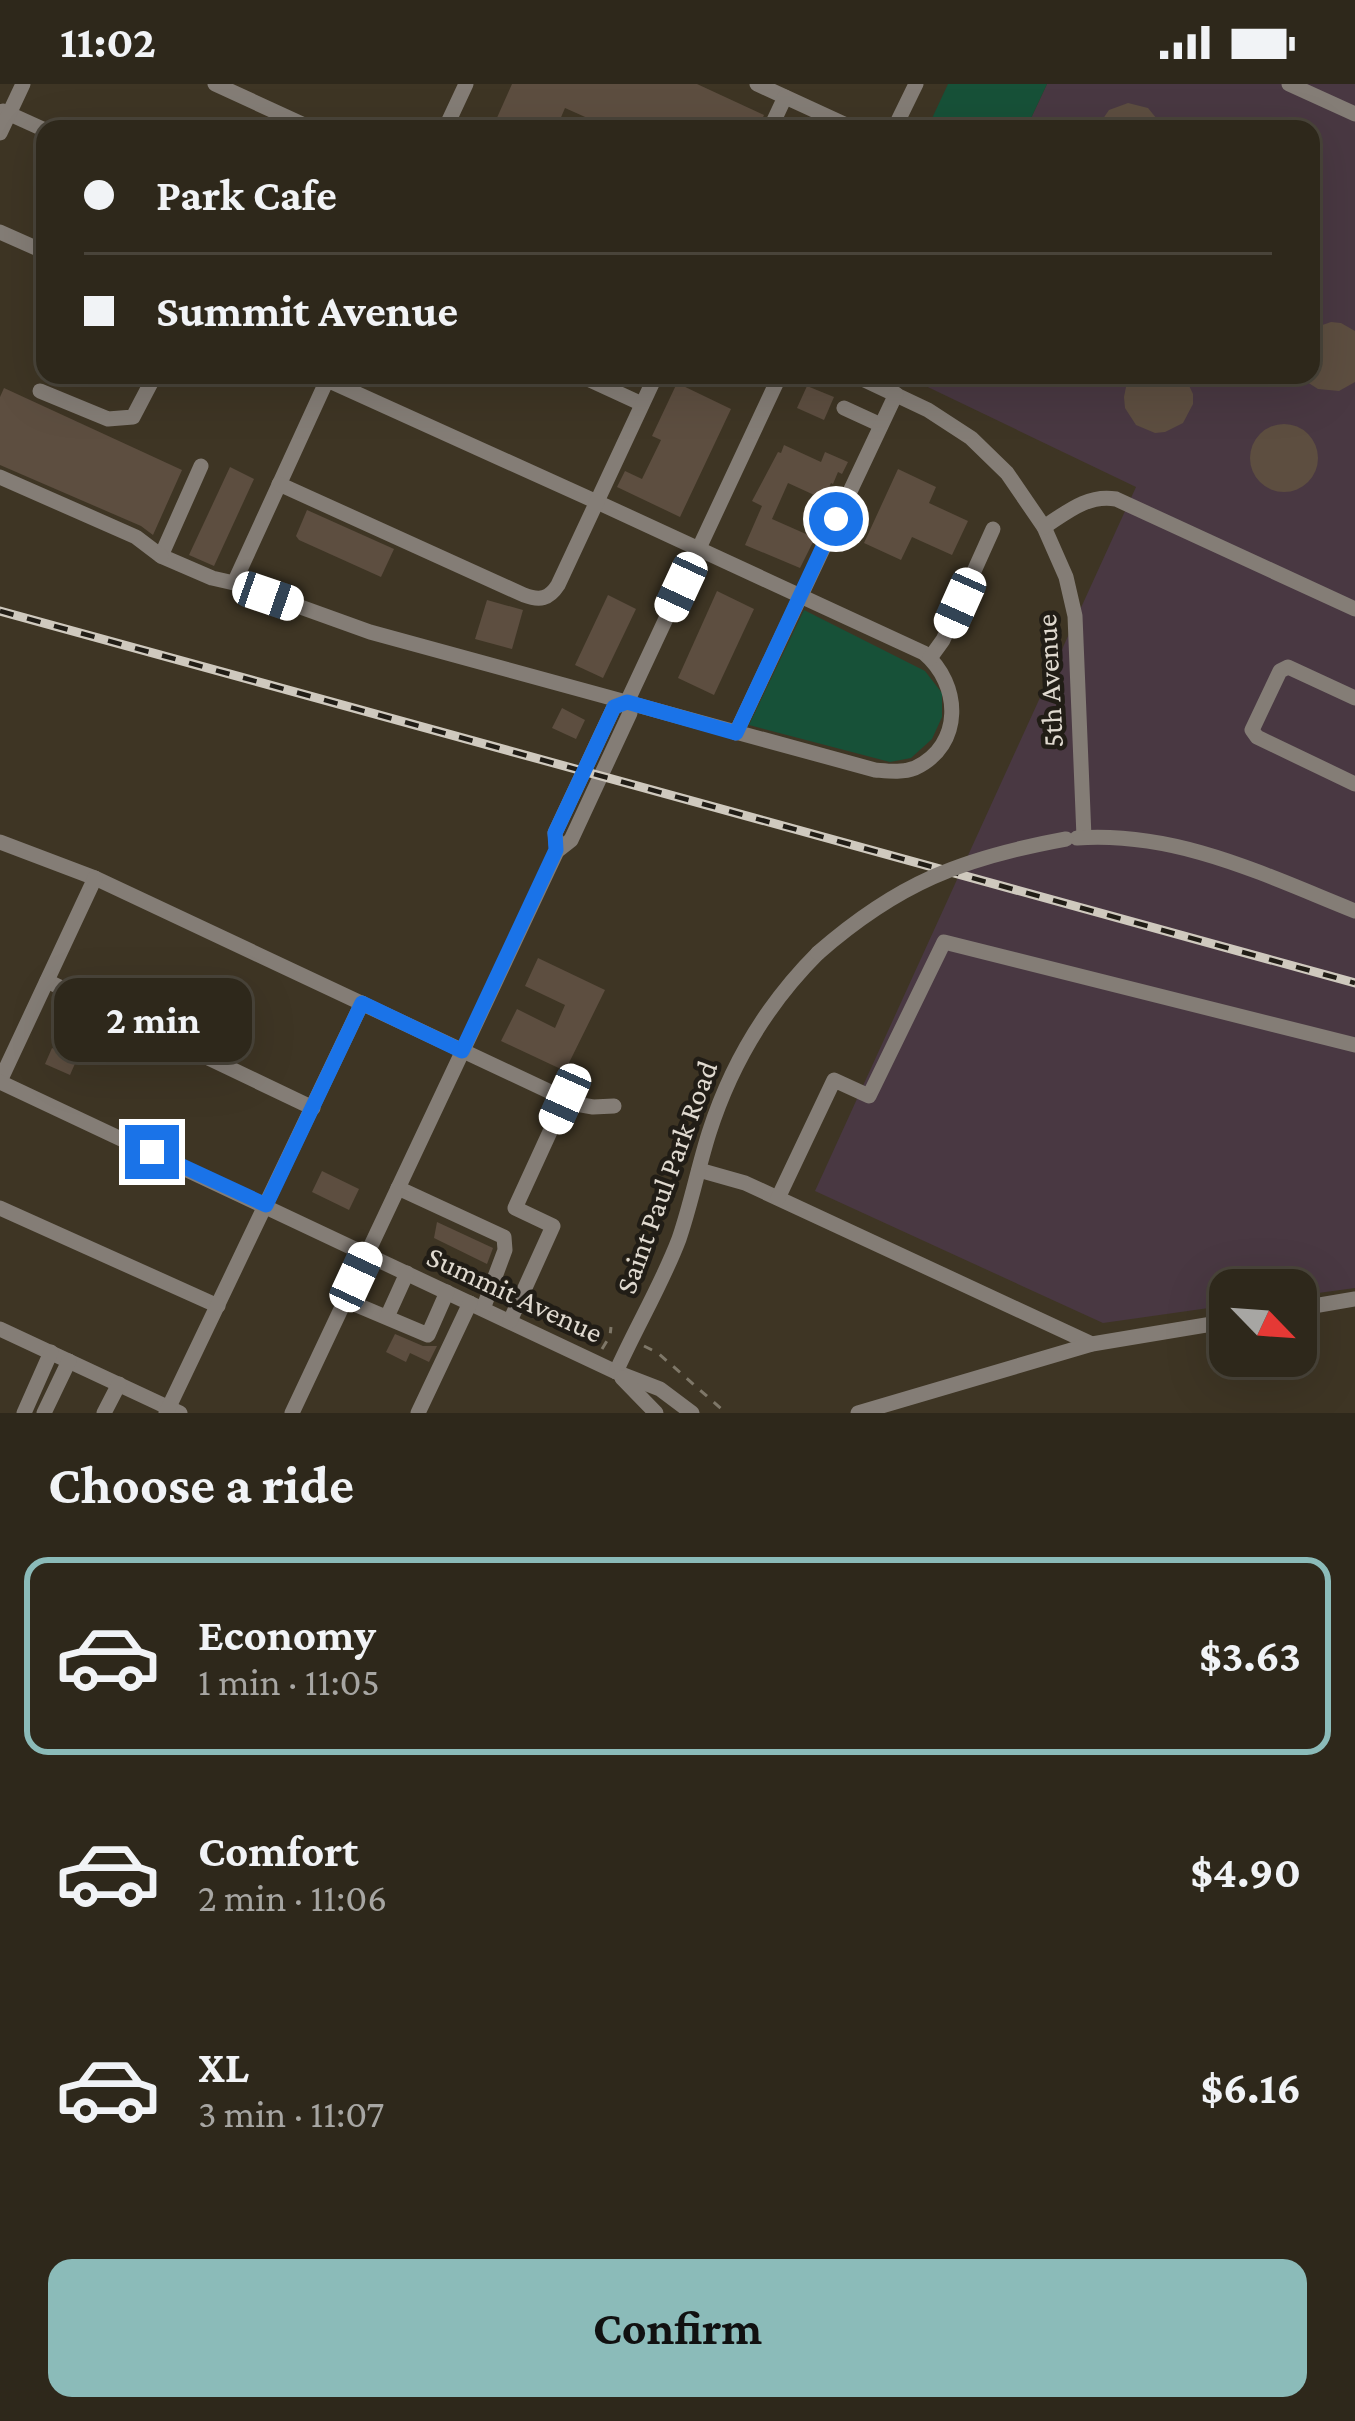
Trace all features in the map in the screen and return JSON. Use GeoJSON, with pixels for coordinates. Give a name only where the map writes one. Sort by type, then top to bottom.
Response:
{"type":"FeatureCollection","features":[{"type":"Feature","properties":{"kind":"street"},"geometry":{"type":"LineString","coordinates":[[0,133],[4,112],[23,84]]}},
{"type":"Feature","properties":{"kind":"street"},"geometry":{"type":"LineString","coordinates":[[215,84],[293,120]]}},
{"type":"Feature","properties":{"kind":"street"},"geometry":{"type":"LineString","coordinates":[[449,120],[466,84]]}},
{"type":"Feature","properties":{"kind":"street"},"geometry":{"type":"LineString","coordinates":[[757,84],[835,120]]}},
{"type":"Feature","properties":{"kind":"street"},"geometry":{"type":"LineString","coordinates":[[898,120],[916,84]]}},
{"type":"Feature","properties":{"kind":"street"},"geometry":{"type":"LineString","coordinates":[[1288,84],[1355,114]]}},
{"type":"Feature","properties":{"kind":"street"},"geometry":{"type":"LineString","coordinates":[[774,120],[785,97]]}},
{"type":"Feature","properties":{"kind":"street"},"geometry":{"type":"LineString","coordinates":[[4,112],[36,126]]}},
{"type":"Feature","properties":{"kind":"street"},"geometry":{"type":"LineString","coordinates":[[0,232],[36,248]]}},
{"type":"Feature","properties":{"kind":"street"},"geometry":{"type":"LineString","coordinates":[[40,391],[108,418],[133,417],[150,384]]}},
{"type":"Feature","properties":{"kind":"street"},"geometry":{"type":"LineString","coordinates":[[234,584],[321,384]]}},
{"type":"Feature","properties":{"kind":"street"},"geometry":{"type":"LineString","coordinates":[[0,477],[136,537],[161,556],[212,578],[370,632],[736,733],[889,772],[915,768],[928,760],[948,733],[953,700],[942,672],[930,658],[339,384]]}},
{"type":"Feature","properties":{"kind":"street"},"geometry":{"type":"LineString","coordinates":[[599,384],[642,404]]}},
{"type":"Feature","properties":{"kind":"street"},"geometry":{"type":"LineString","coordinates":[[279,484],[537,599],[547,597],[558,584],[652,384]]}},
{"type":"Feature","properties":{"kind":"street"},"geometry":{"type":"LineString","coordinates":[[292,1413],[556,850],[555,833],[614,707],[627,702],[776,384]]}},
{"type":"Feature","properties":{"kind":"street","name":"5th Avenue"},"geometry":{"type":"LineString","coordinates":[[874,384],[956,427],[985,451],[1018,486],[1044,526],[1066,577],[1075,616],[1084,837]]}},
{"type":"Feature","properties":{"kind":"street"},"geometry":{"type":"LineString","coordinates":[[736,733],[896,394]]}},
{"type":"Feature","properties":{"kind":"street"},"geometry":{"type":"LineString","coordinates":[[844,408],[881,425]]}},
{"type":"Feature","properties":{"kind":"street"},"geometry":{"type":"LineString","coordinates":[[161,556],[201,466]]}},
{"type":"Feature","properties":{"kind":"street"},"geometry":{"type":"LineString","coordinates":[[1044,526],[1089,500],[1117,499],[1355,609]]}},
{"type":"Feature","properties":{"kind":"street"},"geometry":{"type":"LineString","coordinates":[[930,658],[943,640],[993,529]]}},
{"type":"Feature","properties":{"kind":"street"},"geometry":{"type":"LineString","coordinates":[[1355,698],[1288,667],[1280,671],[1252,730],[1256,737],[1355,784]]}},
{"type":"Feature","properties":{"kind":"street","name":"Saint Paul Park Road"},"geometry":{"type":"LineString","coordinates":[[616,1372],[675,1250],[716,1112],[740,1057],[784,991],[818,953],[880,904],[926,878],[1005,850],[1084,837],[1193,850],[1355,911]]}},
{"type":"Feature","properties":{"kind":"street"},"geometry":{"type":"LineString","coordinates":[[0,842],[95,878],[565,1099],[586,1106],[614,1106]]}},
{"type":"Feature","properties":{"kind":"street"},"geometry":{"type":"LineString","coordinates":[[0,1082],[95,878]]}},
{"type":"Feature","properties":{"kind":"street"},"geometry":{"type":"LineString","coordinates":[[778,1198],[834,1080],[868,1096],[944,942],[1355,1045]]}},
{"type":"Feature","properties":{"kind":"street"},"geometry":{"type":"LineString","coordinates":[[47,981],[313,1108]]}},
{"type":"Feature","properties":{"kind":"street"},"geometry":{"type":"LineString","coordinates":[[0,1329],[171,1411],[362,1003]]}},
{"type":"Feature","properties":{"kind":"street","name":"Summit Avenue"},"geometry":{"type":"LineString","coordinates":[[0,1082],[660,1389],[692,1413]]}},
{"type":"Feature","properties":{"kind":"street"},"geometry":{"type":"LineString","coordinates":[[510,1321],[554,1226],[514,1208],[565,1099]]}},
{"type":"Feature","properties":{"kind":"street"},"geometry":{"type":"LineString","coordinates":[[699,1170],[736,1179],[1092,1344]]}},
{"type":"Feature","properties":{"kind":"street"},"geometry":{"type":"LineString","coordinates":[[398,1188],[504,1237],[506,1250],[450,1345],[418,1413]]}},
{"type":"Feature","properties":{"kind":"street"},"geometry":{"type":"LineString","coordinates":[[0,1208],[218,1306]]}},
{"type":"Feature","properties":{"kind":"street"},"geometry":{"type":"LineString","coordinates":[[387,1317],[407,1273]]}},
{"type":"Feature","properties":{"kind":"street"},"geometry":{"type":"LineString","coordinates":[[428,1335],[448,1292]]}},
{"type":"Feature","properties":{"kind":"street"},"geometry":{"type":"LineString","coordinates":[[1317,1306],[1355,1299]]}},
{"type":"Feature","properties":{"kind":"street"},"geometry":{"type":"LineString","coordinates":[[345,1300],[450,1345]]}},
{"type":"Feature","properties":{"kind":"street"},"geometry":{"type":"LineString","coordinates":[[858,1413],[1092,1344],[1209,1325]]}},
{"type":"Feature","properties":{"kind":"street"},"geometry":{"type":"LineString","coordinates":[[24,1413],[51,1352]]}},
{"type":"Feature","properties":{"kind":"street"},"geometry":{"type":"LineString","coordinates":[[44,1413],[69,1361]]}},
{"type":"Feature","properties":{"kind":"street","name":"Summit Avenue"},"geometry":{"type":"LineString","coordinates":[[616,1372],[656,1413]]}},
{"type":"Feature","properties":{"kind":"street"},"geometry":{"type":"LineString","coordinates":[[104,1413],[119,1384]]}},
{"type":"Feature","properties":{"kind":"path"},"geometry":{"type":"LineString","coordinates":[[595,1361],[610,1336],[610,1327]]}},
{"type":"Feature","properties":{"kind":"path"},"geometry":{"type":"LineString","coordinates":[[631,1340],[658,1353],[726,1413]]}},
{"type":"Feature","properties":{"kind":"shaded area"},"geometry":{"type":"Polygon","coordinates":[[[1047,84],[1355,84],[1355,1288],[1317,1293],[1317,1269],[1209,1269],[1209,1308],[1103,1323],[815,1191],[1136,487],[921,384],[1320,384],[1320,120],[1030,120],[1047,84]]]}},
{"type":"Feature","properties":{"kind":"green space"},"geometry":{"type":"Polygon","coordinates":[[[948,84],[1047,84],[1030,120],[931,120],[948,84]]]}},
{"type":"Feature","properties":{"kind":"green space"},"geometry":{"type":"Polygon","coordinates":[[[804,610],[925,671],[942,693],[942,717],[932,739],[911,758],[890,762],[749,725],[804,610]]]}},
{"type":"Feature","properties":{"kind":"building"},"geometry":{"type":"Polygon","coordinates":[[[512,84],[697,84],[764,115],[762,120],[592,120],[565,108],[560,120],[496,120],[512,84]]]}},
{"type":"Feature","properties":{"kind":"building"},"geometry":{"type":"Polygon","coordinates":[[[1128,103],[1148,108],[1158,120],[1102,120],[1109,110],[1128,103]]]}},
{"type":"Feature","properties":{"kind":"building"},"geometry":{"type":"Polygon","coordinates":[[[1341,323],[1355,331],[1355,382],[1339,391],[1310,384],[1320,384],[1320,326],[1341,323]]]}},
{"type":"Feature","properties":{"kind":"building"},"geometry":{"type":"Polygon","coordinates":[[[677,384],[731,409],[680,517],[617,487],[625,471],[642,479],[661,440],[652,436],[677,384]]]}},
{"type":"Feature","properties":{"kind":"building"},"geometry":{"type":"Polygon","coordinates":[[[1188,384],[1193,404],[1183,423],[1155,433],[1136,425],[1125,408],[1126,387],[1188,384]]]}},
{"type":"Feature","properties":{"kind":"building"},"geometry":{"type":"Polygon","coordinates":[[[807,386],[834,397],[824,420],[797,408],[807,386]]]}},
{"type":"Feature","properties":{"kind":"building"},"geometry":{"type":"Polygon","coordinates":[[[4,388],[182,470],[153,535],[0,465],[4,388]]]}},
{"type":"Feature","properties":{"kind":"building"},"geometry":{"type":"Polygon","coordinates":[[[1284,424],[1308,434],[1318,458],[1308,482],[1284,492],[1260,482],[1250,458],[1260,434],[1284,424]]]}},
{"type":"Feature","properties":{"kind":"building"},"geometry":{"type":"Polygon","coordinates":[[[784,445],[821,462],[825,452],[848,462],[823,499],[788,483],[772,519],[815,538],[800,568],[745,545],[762,506],[752,501],[784,445]]]}},
{"type":"Feature","properties":{"kind":"building"},"geometry":{"type":"Polygon","coordinates":[[[230,467],[254,479],[214,566],[189,555],[230,467]]]}},
{"type":"Feature","properties":{"kind":"building"},"geometry":{"type":"Polygon","coordinates":[[[898,469],[936,487],[929,503],[968,521],[952,555],[912,537],[901,560],[864,543],[898,469]]]}},
{"type":"Feature","properties":{"kind":"building"},"geometry":{"type":"Polygon","coordinates":[[[307,510],[394,549],[381,577],[299,540],[296,536],[307,510]]]}},
{"type":"Feature","properties":{"kind":"building"},"geometry":{"type":"Polygon","coordinates":[[[717,591],[754,609],[714,695],[678,678],[717,591]]]}},
{"type":"Feature","properties":{"kind":"building"},"geometry":{"type":"Polygon","coordinates":[[[608,595],[636,609],[603,678],[575,665],[608,595]]]}},
{"type":"Feature","properties":{"kind":"building"},"geometry":{"type":"Polygon","coordinates":[[[487,600],[523,610],[512,649],[475,639],[487,600]]]}},
{"type":"Feature","properties":{"kind":"building"},"geometry":{"type":"Polygon","coordinates":[[[562,708],[585,720],[576,739],[552,728],[562,708]]]}},
{"type":"Feature","properties":{"kind":"building"},"geometry":{"type":"Polygon","coordinates":[[[538,958],[605,990],[565,1071],[501,1041],[517,1009],[555,1028],[565,1005],[525,986],[538,958]]]}},
{"type":"Feature","properties":{"kind":"building"},"geometry":{"type":"Polygon","coordinates":[[[52,1048],[77,1059],[70,1075],[45,1064],[52,1048]]]}},
{"type":"Feature","properties":{"kind":"building"},"geometry":{"type":"Polygon","coordinates":[[[322,1171],[359,1189],[349,1210],[312,1192],[322,1171]]]}},
{"type":"Feature","properties":{"kind":"building"},"geometry":{"type":"Polygon","coordinates":[[[437,1222],[493,1248],[487,1264],[434,1238],[437,1222]]]}},
{"type":"Feature","properties":{"kind":"building"},"geometry":{"type":"Polygon","coordinates":[[[395,1334],[423,1346],[437,1346],[429,1362],[410,1353],[406,1362],[386,1352],[395,1334]]]}},
{"type":"Feature","properties":{"kind":"railway"},"geometry":{"type":"LineString","coordinates":[[0,611],[1355,983]]}},
{"type":"Feature","properties":{"kind":"route"},"geometry":{"type":"LineString","coordinates":[[152,1152],[266,1205],[362,1003],[462,1051],[556,850],[555,833],[614,707],[627,702],[736,733],[836,519]]}}]}
